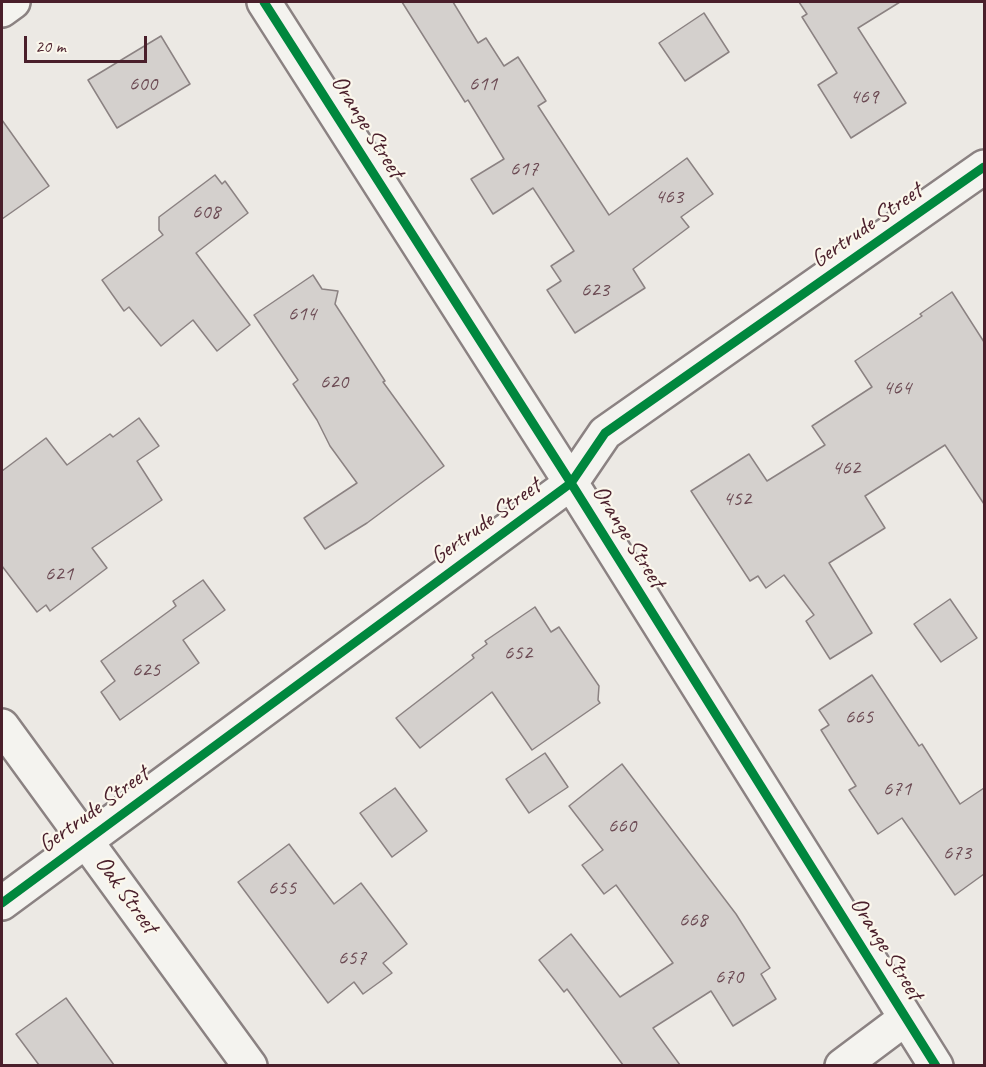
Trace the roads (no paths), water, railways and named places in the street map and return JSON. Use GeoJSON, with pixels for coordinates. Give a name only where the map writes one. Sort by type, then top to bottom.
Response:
{"type":"FeatureCollection","features":[{"type":"Feature","properties":{"kind":"street"},"geometry":{"type":"LineString","coordinates":[[2,10],[13,2]]}},
{"type":"Feature","properties":{"kind":"street","name":"Orange Street"},"geometry":{"type":"LineString","coordinates":[[264,2],[571,483],[936,1065]]}},
{"type":"Feature","properties":{"kind":"street","name":"Gertrude Street"},"geometry":{"type":"LineString","coordinates":[[2,903],[571,483],[605,433],[984,167]]}},
{"type":"Feature","properties":{"kind":"street","name":"Oak Street"},"geometry":{"type":"LineString","coordinates":[[2,726],[250,1065]]}},
{"type":"Feature","properties":{"kind":"street"},"geometry":{"type":"LineString","coordinates":[[842,1065],[906,1018]]}}]}
